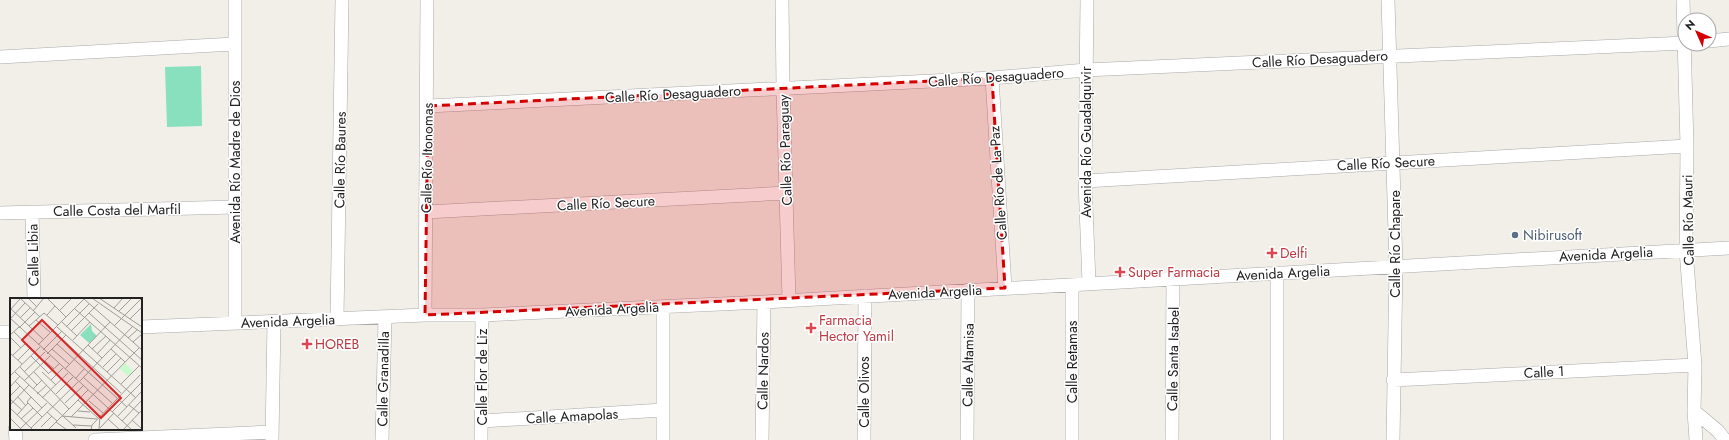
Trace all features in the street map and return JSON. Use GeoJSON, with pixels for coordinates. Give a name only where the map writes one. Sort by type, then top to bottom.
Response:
{"type":"FeatureCollection","features":[{"type":"Feature","properties":{"kind":"street","name":"Avenida Río Madre de Dios"},"geometry":{"type":"LineString","coordinates":[[235,0],[235,324]]}},
{"type":"Feature","properties":{"kind":"street","name":"Calle Río Baures"},"geometry":{"type":"LineString","coordinates":[[337,319],[342,0]]}},
{"type":"Feature","properties":{"kind":"street","name":"Calle Río Itonomas"},"geometry":{"type":"LineString","coordinates":[[425,315],[428,106],[427,0]]}},
{"type":"Feature","properties":{"kind":"street","name":"Calle Río Paraguay"},"geometry":{"type":"LineString","coordinates":[[782,0],[789,300]]}},
{"type":"Feature","properties":{"kind":"street","name":"Avenida Río Guadalquivir"},"geometry":{"type":"LineString","coordinates":[[1086,0],[1086,181],[1089,283]]}},
{"type":"Feature","properties":{"kind":"street","name":"Calle Río Chapare"},"geometry":{"type":"LineString","coordinates":[[1388,0],[1391,56],[1396,266],[1393,440]]}},
{"type":"Feature","properties":{"kind":"street","name":"Calle Río Mauri"},"geometry":{"type":"LineString","coordinates":[[1684,0],[1684,12]]}},
{"type":"Feature","properties":{"kind":"street"},"geometry":{"type":"LineString","coordinates":[[1717,40],[1729,39]]}},
{"type":"Feature","properties":{"kind":"street","name":"Calle Río Desaguadero"},"geometry":{"type":"LineString","coordinates":[[428,106],[992,78],[1086,70],[1677,43]]}},
{"type":"Feature","properties":{"kind":"street"},"geometry":{"type":"LineString","coordinates":[[0,57],[234,44]]}},
{"type":"Feature","properties":{"kind":"street","name":"Calle Río Mauri"},"geometry":{"type":"LineString","coordinates":[[1685,52],[1687,146],[1686,250],[1694,365],[1694,411],[1696,440]]}},
{"type":"Feature","properties":{"kind":"street","name":"Calle Río de La Paz"},"geometry":{"type":"LineString","coordinates":[[992,78],[1005,288]]}},
{"type":"Feature","properties":{"kind":"street","name":"Calle Río Secure"},"geometry":{"type":"LineString","coordinates":[[1086,181],[1687,146]]}},
{"type":"Feature","properties":{"kind":"street","name":"Calle Río Secure"},"geometry":{"type":"LineString","coordinates":[[426,212],[786,194]]}},
{"type":"Feature","properties":{"kind":"street","name":"Calle Costa del Marfil"},"geometry":{"type":"LineString","coordinates":[[0,213],[235,207]]}},
{"type":"Feature","properties":{"kind":"street","name":"Calle Libia"},"geometry":{"type":"LineString","coordinates":[[32,212],[34,298]]}},
{"type":"Feature","properties":{"kind":"street","name":"Avenida Argelia"},"geometry":{"type":"LineString","coordinates":[[142,327],[385,318],[425,315],[482,315],[764,302],[1729,248]]}},
{"type":"Feature","properties":{"kind":"street"},"geometry":{"type":"LineString","coordinates":[[1277,273],[1278,440]]}},
{"type":"Feature","properties":{"kind":"street","name":"Calle Santa Isabel"},"geometry":{"type":"LineString","coordinates":[[1172,440],[1174,278]]}},
{"type":"Feature","properties":{"kind":"street","name":"Calle Retamas"},"geometry":{"type":"LineString","coordinates":[[1072,285],[1072,440]]}},
{"type":"Feature","properties":{"kind":"street","name":"Calle Altamisa"},"geometry":{"type":"LineString","coordinates":[[968,290],[968,440]]}},
{"type":"Feature","properties":{"kind":"street","name":"Calle Olivos"},"geometry":{"type":"LineString","coordinates":[[864,440],[865,296]]}},
{"type":"Feature","properties":{"kind":"street","name":"Calle Nardos"},"geometry":{"type":"LineString","coordinates":[[762,440],[764,302]]}},
{"type":"Feature","properties":{"kind":"street"},"geometry":{"type":"LineString","coordinates":[[663,307],[663,440]]}},
{"type":"Feature","properties":{"kind":"street","name":"Calle Flor de Liz"},"geometry":{"type":"LineString","coordinates":[[481,440],[482,315]]}},
{"type":"Feature","properties":{"kind":"street","name":"Calle Granadilla"},"geometry":{"type":"LineString","coordinates":[[382,440],[385,318]]}},
{"type":"Feature","properties":{"kind":"street"},"geometry":{"type":"LineString","coordinates":[[95,440],[272,436],[274,322]]}},
{"type":"Feature","properties":{"kind":"street","name":"Calle 1"},"geometry":{"type":"LineString","coordinates":[[1393,380],[1694,365]]}},
{"type":"Feature","properties":{"kind":"street","name":"Calle Amapolas"},"geometry":{"type":"LineString","coordinates":[[482,421],[663,410]]}},
{"type":"Feature","properties":{"kind":"street"},"geometry":{"type":"LineString","coordinates":[[1694,411],[1718,431],[1725,440]]}},
{"type":"Feature","properties":{"kind":"street"},"geometry":{"type":"LineString","coordinates":[[15,430],[16,440]]}},
{"type":"Feature","properties":{"kind":"highlighted area"},"geometry":{"type":"Polygon","coordinates":[[[992,78],[1005,288],[425,315],[428,106],[992,78]]]}},
{"type":"Feature","properties":{"kind":"green space"},"geometry":{"type":"Polygon","coordinates":[[[201,66],[202,126],[167,127],[165,67],[201,66]]]}},
{"type":"Feature","properties":{"kind":"place","name":"Nibirusoft"},"geometry":{"type":"Point","coordinates":[1515,235]}},
{"type":"Feature","properties":{"kind":"place","name":"Delfi"},"geometry":{"type":"Point","coordinates":[1272,253]}},
{"type":"Feature","properties":{"kind":"place","name":"Super Farmacia"},"geometry":{"type":"Point","coordinates":[1120,272]}},
{"type":"Feature","properties":{"kind":"place","name":"Farmacia Hector Yamil"},"geometry":{"type":"Point","coordinates":[811,328]}},
{"type":"Feature","properties":{"kind":"place","name":"HOREB"},"geometry":{"type":"Point","coordinates":[307,344]}}]}
